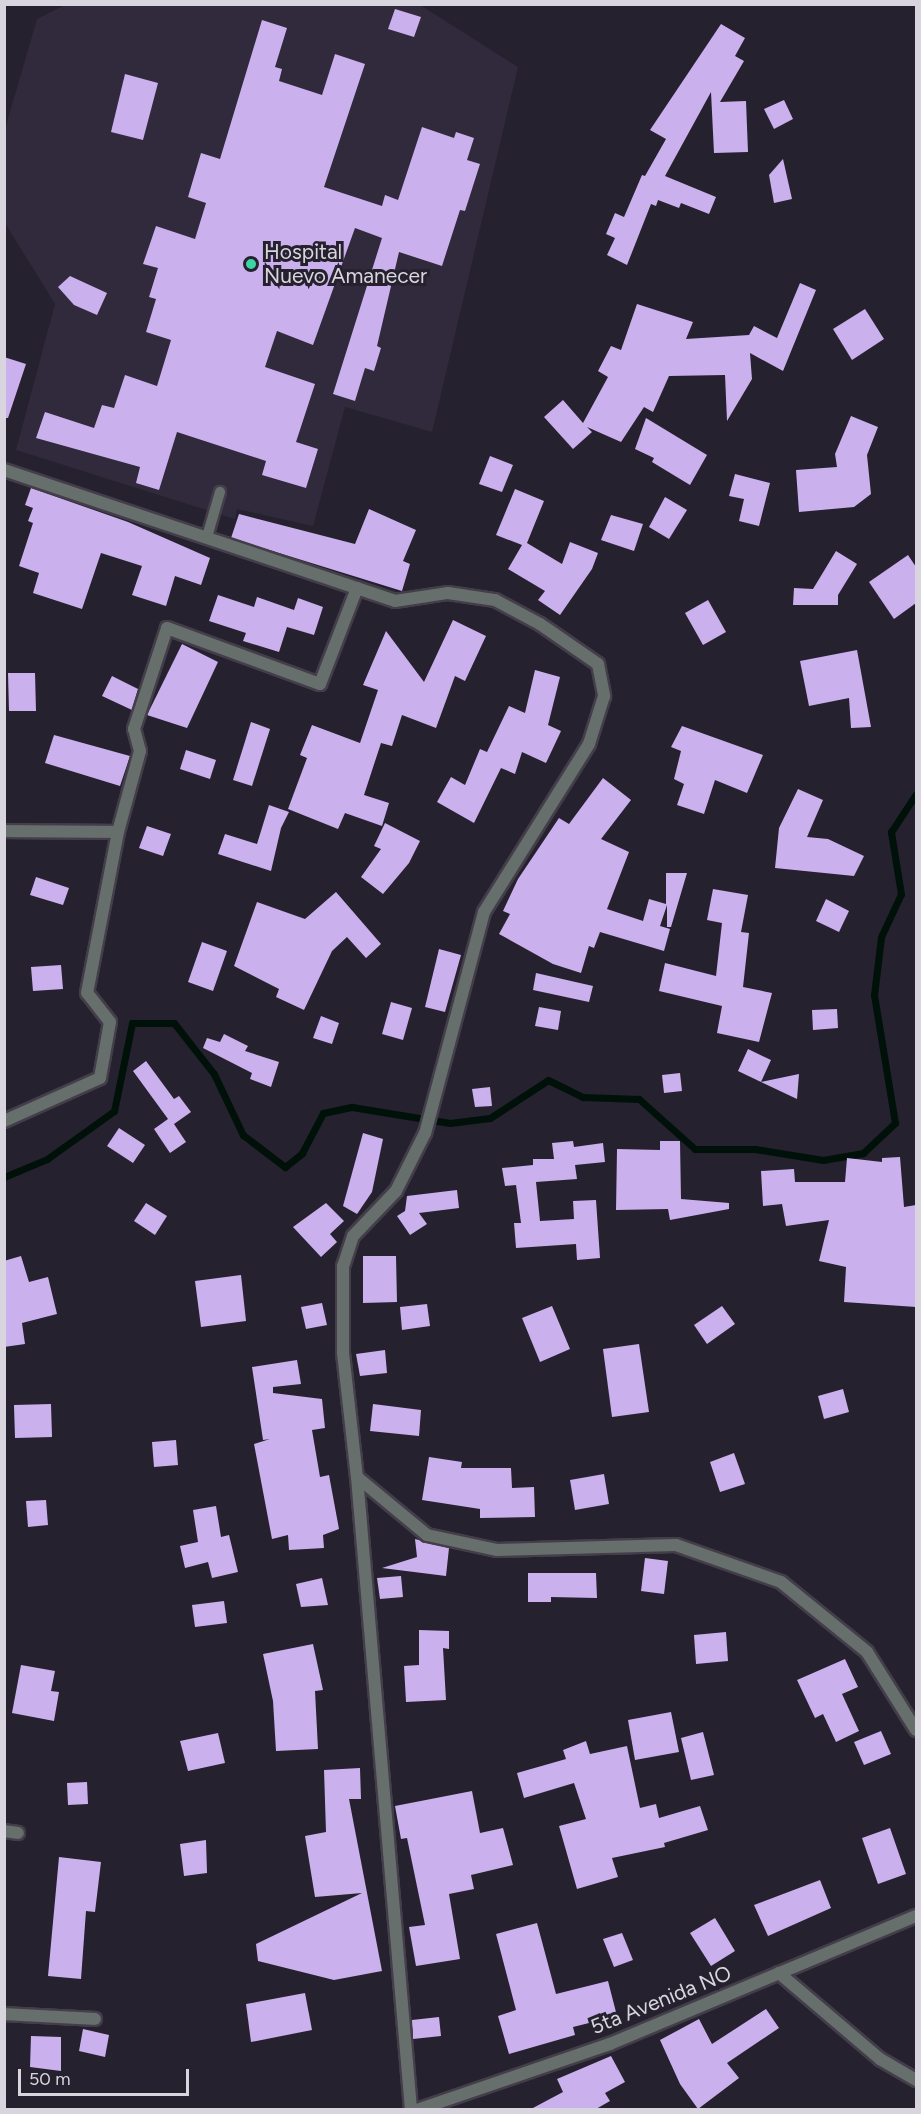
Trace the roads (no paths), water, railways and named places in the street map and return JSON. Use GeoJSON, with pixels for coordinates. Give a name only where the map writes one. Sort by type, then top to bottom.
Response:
{"type":"FeatureCollection","features":[{"type":"Feature","properties":{"kind":"street"},"geometry":{"type":"LineString","coordinates":[[4,470],[395,601],[448,593],[495,600],[540,624],[598,664],[604,696],[590,744],[484,912],[425,1133],[396,1191],[353,1236],[343,1266],[343,1353],[357,1477],[411,2109]]}},
{"type":"Feature","properties":{"kind":"street"},"geometry":{"type":"LineString","coordinates":[[4,1121],[100,1078],[110,1022],[87,993],[118,832],[140,751],[134,729],[167,628],[320,684],[357,588]]}},
{"type":"Feature","properties":{"kind":"street"},"geometry":{"type":"LineString","coordinates":[[4,831],[118,832]]}},
{"type":"Feature","properties":{"kind":"street"},"geometry":{"type":"LineString","coordinates":[[357,1477],[427,1535],[497,1550],[676,1545],[781,1582],[867,1652],[916,1730]]}},
{"type":"Feature","properties":{"kind":"street"},"geometry":{"type":"LineString","coordinates":[[4,1831],[18,1833]]}},
{"type":"Feature","properties":{"kind":"street","name":"5ta Avenida NO"},"geometry":{"type":"LineString","coordinates":[[417,2109],[610,2044],[916,1916]]}},
{"type":"Feature","properties":{"kind":"street"},"geometry":{"type":"LineString","coordinates":[[779,1972],[880,2059],[916,2080]]}},
{"type":"Feature","properties":{"kind":"street"},"geometry":{"type":"LineString","coordinates":[[4,2014],[95,2019]]}},
{"type":"Feature","properties":{"kind":"lane"},"geometry":{"type":"LineString","coordinates":[[207,537],[220,492]]}},
{"type":"Feature","properties":{"kind":"waterway"},"geometry":{"type":"LineString","coordinates":[[4,1177],[47,1159],[114,1111],[132,1023],[174,1023],[214,1074],[243,1135],[285,1167],[302,1153],[323,1113],[352,1107],[450,1123],[490,1118],[548,1080],[583,1097],[639,1099],[695,1149],[755,1149],[823,1160],[863,1153],[895,1123],[874,995],[881,937],[901,894],[891,832],[916,794]]}},
{"type":"Feature","properties":{"kind":"place","name":"Hospital Nuevo Amanecer"},"geometry":{"type":"Point","coordinates":[251,264]}}]}
